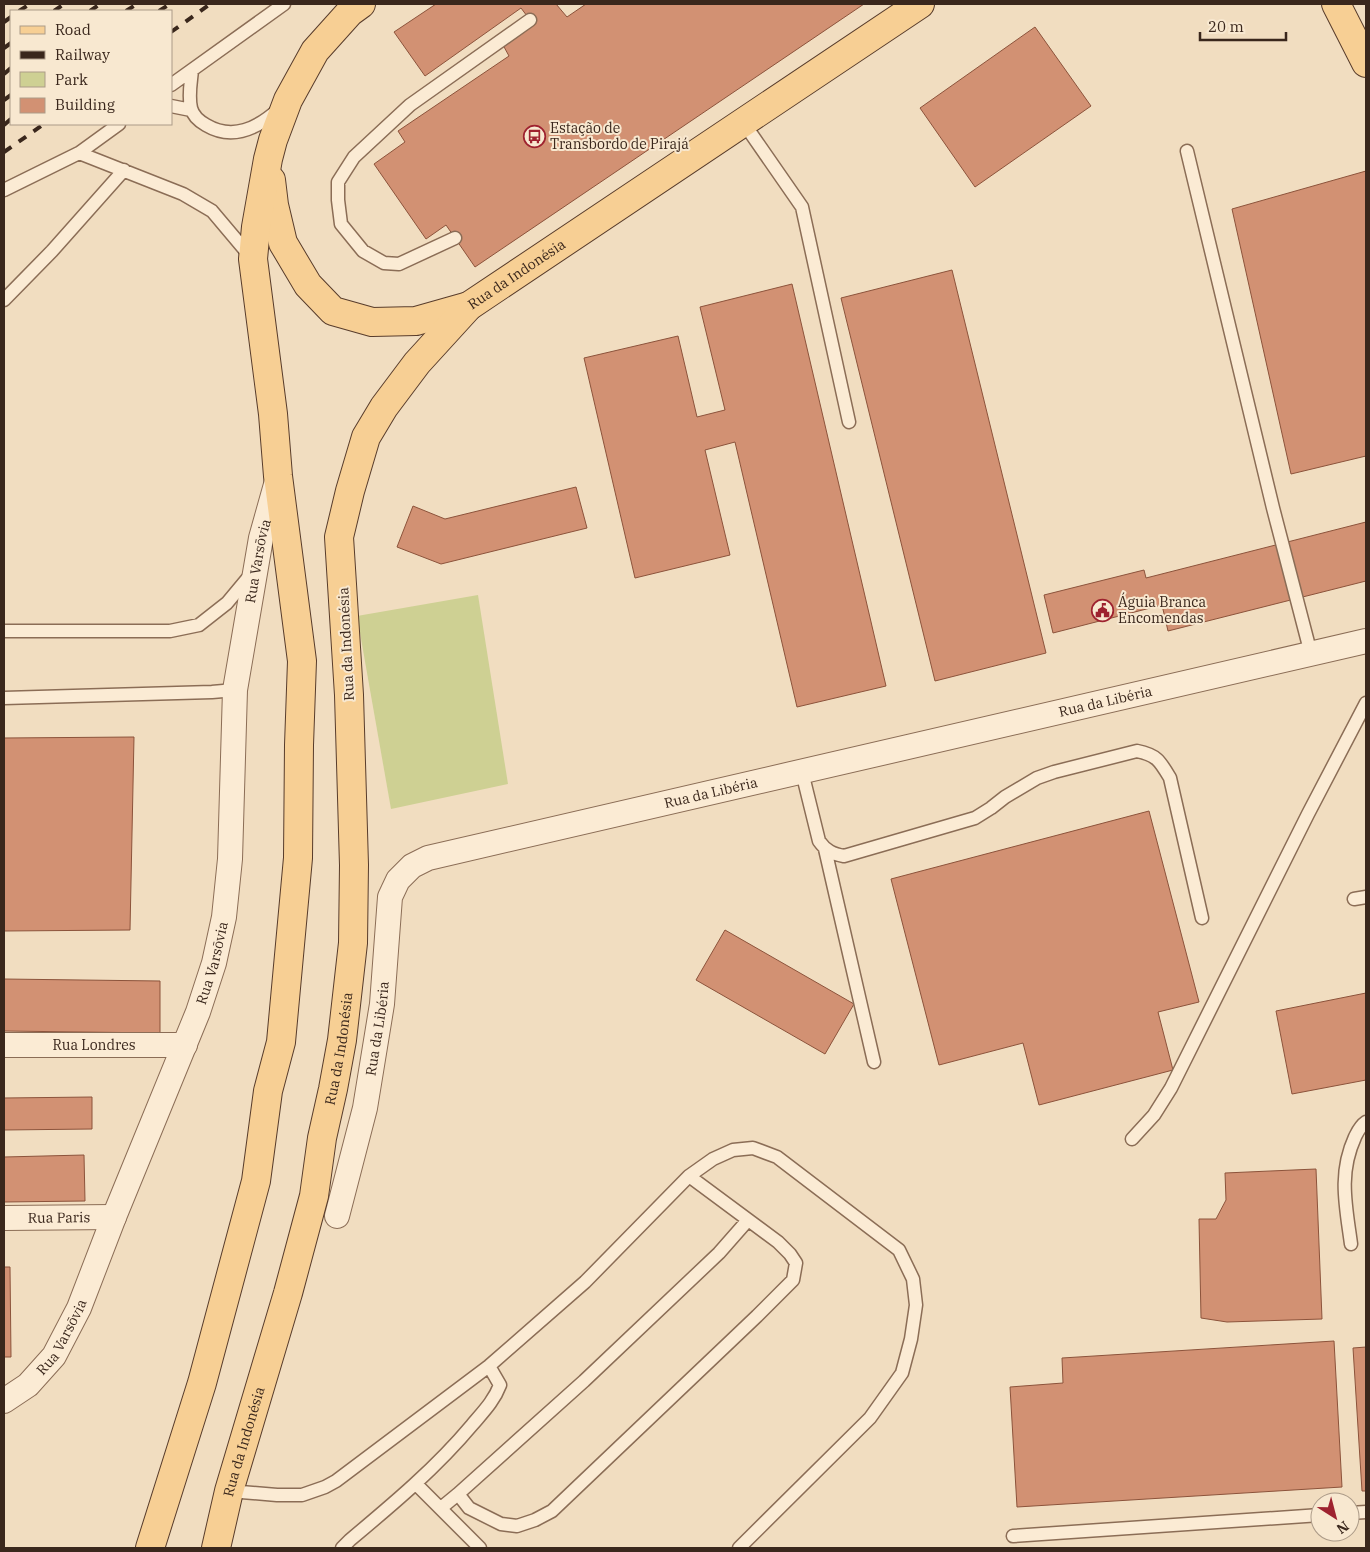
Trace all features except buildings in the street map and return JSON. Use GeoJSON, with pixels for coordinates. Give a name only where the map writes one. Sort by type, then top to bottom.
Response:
{"type":"FeatureCollection","features":[{"type":"Feature","properties":{"kind":"main road"},"geometry":{"type":"LineString","coordinates":[[150,1548],[202,1383],[256,1181],[268,1091],[281,1042],[298,858],[302,661],[253,258],[256,227],[268,159],[288,100],[315,51],[350,12],[361,4]]}},
{"type":"Feature","properties":{"kind":"main road","name":"Rua da Indonésia"},"geometry":{"type":"LineString","coordinates":[[216,1548],[229,1491],[288,1293],[314,1196],[322,1138],[342,1040],[353,943],[354,865],[349,695],[339,538],[350,491],[366,437],[384,407],[417,363],[469,306],[920,4]]}},
{"type":"Feature","properties":{"kind":"main road"},"geometry":{"type":"LineString","coordinates":[[1336,4],[1366,63]]}},
{"type":"Feature","properties":{"kind":"main road"},"geometry":{"type":"LineString","coordinates":[[268,159],[274,205],[283,243],[308,285],[333,311],[372,322],[416,320],[469,306]]}},
{"type":"Feature","properties":{"kind":"street","name":"Rua Varsōvia"},"geometry":{"type":"LineString","coordinates":[[4,1401],[28,1385],[54,1356],[80,1308],[114,1217],[198,1012],[214,963],[224,917],[230,859],[235,690],[261,538],[278,476]]}},
{"type":"Feature","properties":{"kind":"street","name":"Rua da Libéria"},"geometry":{"type":"LineString","coordinates":[[337,1216],[366,1108],[382,1004],[390,897],[398,880],[412,866],[428,858],[1366,641]]}},
{"type":"Feature","properties":{"kind":"street","name":"Rua Londres"},"geometry":{"type":"LineString","coordinates":[[4,1045],[185,1045]]}},
{"type":"Feature","properties":{"kind":"street","name":"Rua Paris"},"geometry":{"type":"LineString","coordinates":[[4,1218],[114,1217]]}},
{"type":"Feature","properties":{"kind":"lane"},"geometry":{"type":"LineString","coordinates":[[172,84],[284,4]]}},
{"type":"Feature","properties":{"kind":"lane"},"geometry":{"type":"LineString","coordinates":[[455,238],[399,264],[384,263],[363,251],[341,224],[338,182],[354,157],[410,105],[530,20]]}},
{"type":"Feature","properties":{"kind":"lane"},"geometry":{"type":"LineString","coordinates":[[192,70],[189,96],[191,110],[199,121],[225,133],[244,132],[268,118],[288,100]]}},
{"type":"Feature","properties":{"kind":"lane"},"geometry":{"type":"LineString","coordinates":[[172,106],[191,110]]}},
{"type":"Feature","properties":{"kind":"lane"},"geometry":{"type":"LineString","coordinates":[[743,122],[802,207],[849,422]]}},
{"type":"Feature","properties":{"kind":"lane"},"geometry":{"type":"LineString","coordinates":[[4,190],[78,153],[118,125]]}},
{"type":"Feature","properties":{"kind":"lane"},"geometry":{"type":"LineString","coordinates":[[1186,151],[1268,489],[1311,654]]}},
{"type":"Feature","properties":{"kind":"lane"},"geometry":{"type":"LineString","coordinates":[[78,153],[183,194],[212,211],[253,258]]}},
{"type":"Feature","properties":{"kind":"lane"},"geometry":{"type":"LineString","coordinates":[[4,300],[52,251],[124,170]]}},
{"type":"Feature","properties":{"kind":"lane"},"geometry":{"type":"LineString","coordinates":[[4,631],[170,631],[200,626],[227,603],[256,567]]}},
{"type":"Feature","properties":{"kind":"lane"},"geometry":{"type":"LineString","coordinates":[[4,698],[235,690]]}},
{"type":"Feature","properties":{"kind":"lane"},"geometry":{"type":"LineString","coordinates":[[1132,1139],[1154,1115],[1171,1088],[1308,814],[1366,703]]}},
{"type":"Feature","properties":{"kind":"lane"},"geometry":{"type":"LineString","coordinates":[[825,849],[834,854],[844,856],[975,818],[1005,796],[1037,778],[1137,750],[1151,754],[1162,764],[1170,778],[1202,918]]}},
{"type":"Feature","properties":{"kind":"lane"},"geometry":{"type":"LineString","coordinates":[[802,772],[819,841],[825,849],[874,1062]]}},
{"type":"Feature","properties":{"kind":"lane"},"geometry":{"type":"LineString","coordinates":[[1351,1244],[1344,1188],[1349,1152],[1362,1125],[1366,1122]]}},
{"type":"Feature","properties":{"kind":"lane"},"geometry":{"type":"LineString","coordinates":[[229,1491],[302,1495],[325,1487],[367,1459],[489,1366],[585,1282],[689,1176],[713,1160],[733,1150],[753,1148],[777,1157],[900,1250],[913,1279],[916,1306],[911,1339],[902,1373],[870,1418],[739,1548]]}},
{"type":"Feature","properties":{"kind":"lane"},"geometry":{"type":"LineString","coordinates":[[458,1494],[469,1508],[501,1524],[517,1526],[535,1520],[552,1511],[793,1280],[796,1263],[778,1242],[689,1176]]}},
{"type":"Feature","properties":{"kind":"lane"},"geometry":{"type":"LineString","coordinates":[[441,1508],[584,1381],[719,1253],[748,1220]]}},
{"type":"Feature","properties":{"kind":"lane"},"geometry":{"type":"LineString","coordinates":[[342,1548],[416,1484],[465,1434],[492,1402],[500,1385],[489,1366]]}},
{"type":"Feature","properties":{"kind":"lane"},"geometry":{"type":"LineString","coordinates":[[416,1484],[480,1548]]}},
{"type":"Feature","properties":{"kind":"lane"},"geometry":{"type":"LineString","coordinates":[[1013,1536],[1310,1516]]}},
{"type":"Feature","properties":{"kind":"green space"},"geometry":{"type":"Polygon","coordinates":[[[478,595],[508,784],[391,809],[357,616],[478,595]]]}},
{"type":"Feature","properties":{"kind":"railway"},"geometry":{"type":"LineString","coordinates":[[21,10],[30,4]]}},
{"type":"Feature","properties":{"kind":"railway"},"geometry":{"type":"LineString","coordinates":[[55,10],[64,4]]}},
{"type":"Feature","properties":{"kind":"railway"},"geometry":{"type":"LineString","coordinates":[[91,10],[100,4]]}},
{"type":"Feature","properties":{"kind":"railway"},"geometry":{"type":"LineString","coordinates":[[128,10],[137,4]]}},
{"type":"Feature","properties":{"kind":"railway"},"geometry":{"type":"LineString","coordinates":[[161,10],[170,4]]}},
{"type":"Feature","properties":{"kind":"railway"},"geometry":{"type":"LineString","coordinates":[[172,31],[210,4]]}},
{"type":"Feature","properties":{"kind":"railway"},"geometry":{"type":"LineString","coordinates":[[4,22],[10,18]]}},
{"type":"Feature","properties":{"kind":"railway"},"geometry":{"type":"LineString","coordinates":[[4,48],[10,44]]}},
{"type":"Feature","properties":{"kind":"railway"},"geometry":{"type":"LineString","coordinates":[[4,74],[10,69]]}},
{"type":"Feature","properties":{"kind":"railway"},"geometry":{"type":"LineString","coordinates":[[4,100],[10,96]]}},
{"type":"Feature","properties":{"kind":"railway"},"geometry":{"type":"LineString","coordinates":[[4,125],[10,120]]}},
{"type":"Feature","properties":{"kind":"railway"},"geometry":{"type":"LineString","coordinates":[[4,152],[43,125]]}},
{"type":"Feature","properties":{"kind":"place","name":"Estação de Transbordo de Pirajá"},"geometry":{"type":"Point","coordinates":[534,136]}},
{"type":"Feature","properties":{"kind":"place","name":"Águia Branca Encomendas"},"geometry":{"type":"Point","coordinates":[1102,610]}}]}
